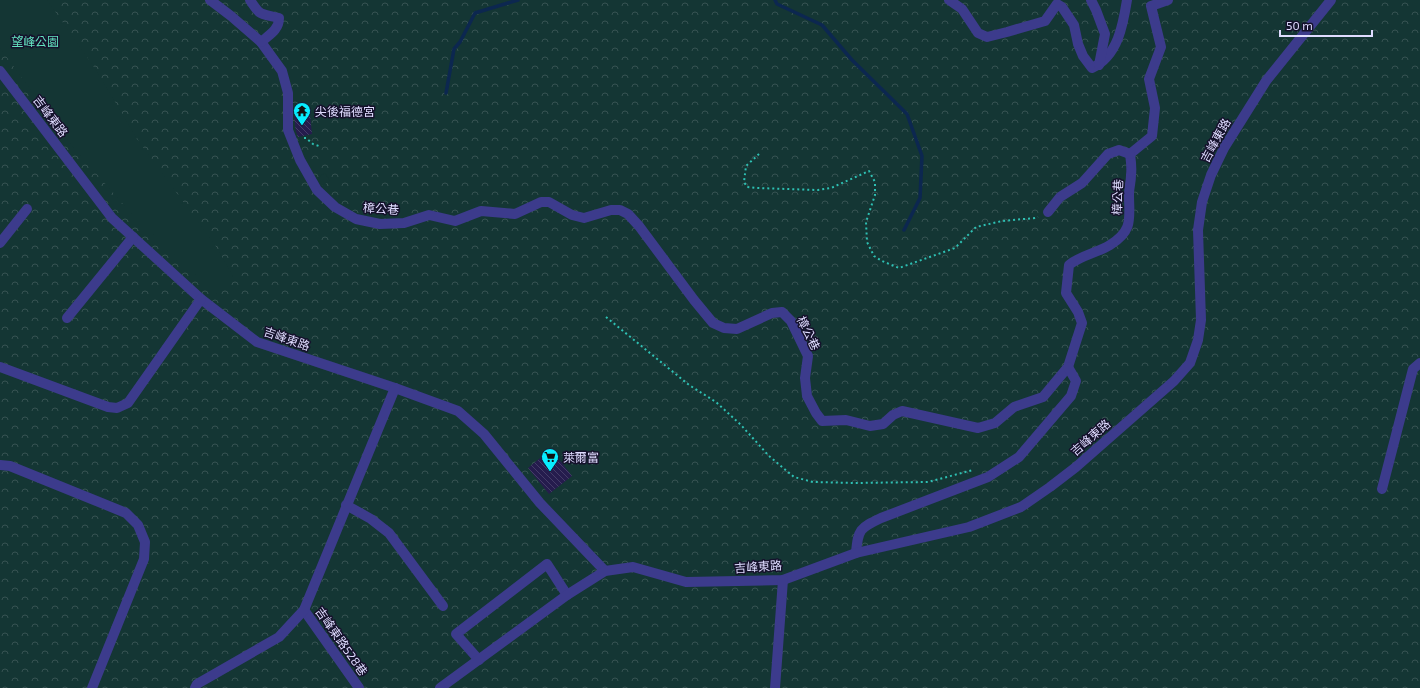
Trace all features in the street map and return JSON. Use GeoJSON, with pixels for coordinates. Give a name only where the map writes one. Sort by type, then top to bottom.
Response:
{"type":"FeatureCollection","features":[{"type":"Feature","properties":{"kind":"street"},"geometry":{"type":"LineString","coordinates":[[210,0],[261,42],[275,31],[279,23],[278,18],[264,16],[258,13],[250,0]]}},
{"type":"Feature","properties":{"kind":"street"},"geometry":{"type":"LineString","coordinates":[[949,0],[962,9],[978,33],[987,37],[1045,21],[1057,4],[1062,7],[1074,25],[1078,44],[1083,56],[1092,68],[1099,65],[1108,56],[1122,30],[1127,0]]}},
{"type":"Feature","properties":{"kind":"street"},"geometry":{"type":"LineString","coordinates":[[1090,0],[1096,10],[1105,34],[1099,65]]}},
{"type":"Feature","properties":{"kind":"street"},"geometry":{"type":"LineString","coordinates":[[1048,212],[1060,197],[1082,183],[1108,154],[1119,150],[1130,154],[1152,136],[1155,108],[1149,79],[1161,47],[1148,3],[1168,0]]}},
{"type":"Feature","properties":{"kind":"street","name":"吉峰東路"},"geometry":{"type":"LineString","coordinates":[[440,688],[567,595],[605,571],[633,567],[686,582],[783,580],[856,554],[969,528],[1021,507],[1076,467],[1174,381],[1190,363],[1198,340],[1201,320],[1198,230],[1202,202],[1211,174],[1224,148],[1266,81],[1331,0]]}},
{"type":"Feature","properties":{"kind":"street","name":"樟公巷"},"geometry":{"type":"LineString","coordinates":[[261,42],[282,71],[288,94],[288,130],[300,160],[317,190],[335,208],[356,219],[380,224],[404,223],[429,215],[455,221],[481,211],[515,214],[541,202],[548,202],[572,215],[584,218],[611,210],[620,210],[628,214],[639,226],[713,323],[724,328],[737,330],[772,313],[782,312],[791,321],[808,356],[805,378],[807,396],[822,421],[846,420],[870,426],[883,424],[893,415],[902,411],[978,428],[995,423],[1014,407],[1042,396],[1068,367],[1082,323],[1078,312],[1066,293],[1069,265],[1074,261],[1110,246],[1122,237],[1129,225],[1129,193],[1131,176],[1130,154]]}},
{"type":"Feature","properties":{"kind":"street","name":"吉峰東路"},"geometry":{"type":"LineString","coordinates":[[0,71],[112,218],[201,300],[257,342],[395,388],[458,411],[484,434],[540,503],[605,571]]}},
{"type":"Feature","properties":{"kind":"street"},"geometry":{"type":"LineString","coordinates":[[0,243],[27,209]]}},
{"type":"Feature","properties":{"kind":"street"},"geometry":{"type":"LineString","coordinates":[[67,318],[133,237]]}},
{"type":"Feature","properties":{"kind":"street"},"geometry":{"type":"LineString","coordinates":[[0,367],[108,407],[117,408],[128,403],[201,300]]}},
{"type":"Feature","properties":{"kind":"street"},"geometry":{"type":"LineString","coordinates":[[1382,489],[1413,369],[1420,363]]}},
{"type":"Feature","properties":{"kind":"street"},"geometry":{"type":"LineString","coordinates":[[856,554],[858,536],[865,526],[881,518],[988,478],[1018,457],[1071,396],[1076,382],[1068,367]]}},
{"type":"Feature","properties":{"kind":"street"},"geometry":{"type":"LineString","coordinates":[[195,688],[197,684],[279,637],[304,610],[395,388]]}},
{"type":"Feature","properties":{"kind":"street"},"geometry":{"type":"LineString","coordinates":[[0,465],[10,466],[126,513],[138,525],[145,542],[144,559],[92,688]]}},
{"type":"Feature","properties":{"kind":"street"},"geometry":{"type":"LineString","coordinates":[[346,505],[371,519],[389,533],[443,606]]}},
{"type":"Feature","properties":{"kind":"street"},"geometry":{"type":"LineString","coordinates":[[478,660],[456,634],[547,564],[567,595]]}},
{"type":"Feature","properties":{"kind":"street"},"geometry":{"type":"LineString","coordinates":[[775,688],[783,580]]}},
{"type":"Feature","properties":{"kind":"street","name":"吉峰東路528巷"},"geometry":{"type":"LineString","coordinates":[[304,610],[359,688]]}},
{"type":"Feature","properties":{"kind":"path"},"geometry":{"type":"LineString","coordinates":[[299,140],[306,138],[313,144],[319,146]]}},
{"type":"Feature","properties":{"kind":"path"},"geometry":{"type":"LineString","coordinates":[[759,154],[746,166],[744,182],[747,187],[818,190],[832,188],[869,171],[875,182],[875,195],[866,222],[867,242],[874,256],[899,268],[955,248],[976,227],[1002,221],[1035,218],[1048,212]]}},
{"type":"Feature","properties":{"kind":"path"},"geometry":{"type":"LineString","coordinates":[[606,317],[689,385],[716,402],[769,456],[794,476],[813,482],[928,482],[974,470]]}},
{"type":"Feature","properties":{"kind":"green space"},"geometry":{"type":"Polygon","coordinates":[[[0,0],[1420,0],[1420,688],[0,688],[0,0]]]}},
{"type":"Feature","properties":{"kind":"green space","name":"望峰公園"},"geometry":{"type":"Polygon","coordinates":[[[0,0],[47,0],[96,70],[137,139],[215,245],[233,276],[216,294],[132,214],[73,147],[0,48],[0,0]]]}},
{"type":"Feature","properties":{"kind":"green space"},"geometry":{"type":"Polygon","coordinates":[[[325,173],[330,181],[319,188],[314,180],[325,173]]]}},
{"type":"Feature","properties":{"kind":"building"},"geometry":{"type":"Polygon","coordinates":[[[310,115],[312,134],[298,137],[294,116],[310,115]]]}},
{"type":"Feature","properties":{"kind":"building","name":"萊爾富"},"geometry":{"type":"Polygon","coordinates":[[[551,449],[572,476],[549,494],[528,468],[551,449]]]}},
{"type":"Feature","properties":{"kind":"waterway"},"geometry":{"type":"LineString","coordinates":[[446,93],[454,49],[460,42],[475,13],[518,0]]}},
{"type":"Feature","properties":{"kind":"waterway"},"geometry":{"type":"LineString","coordinates":[[775,0],[777,4],[822,25],[852,60],[907,114],[922,156],[920,198],[904,230]]}},
{"type":"Feature","properties":{"kind":"place","name":"尖後福德宮"},"geometry":{"type":"Point","coordinates":[302,126]}},
{"type":"Feature","properties":{"kind":"place","name":"萊爾富"},"geometry":{"type":"Point","coordinates":[550,472]}}]}
